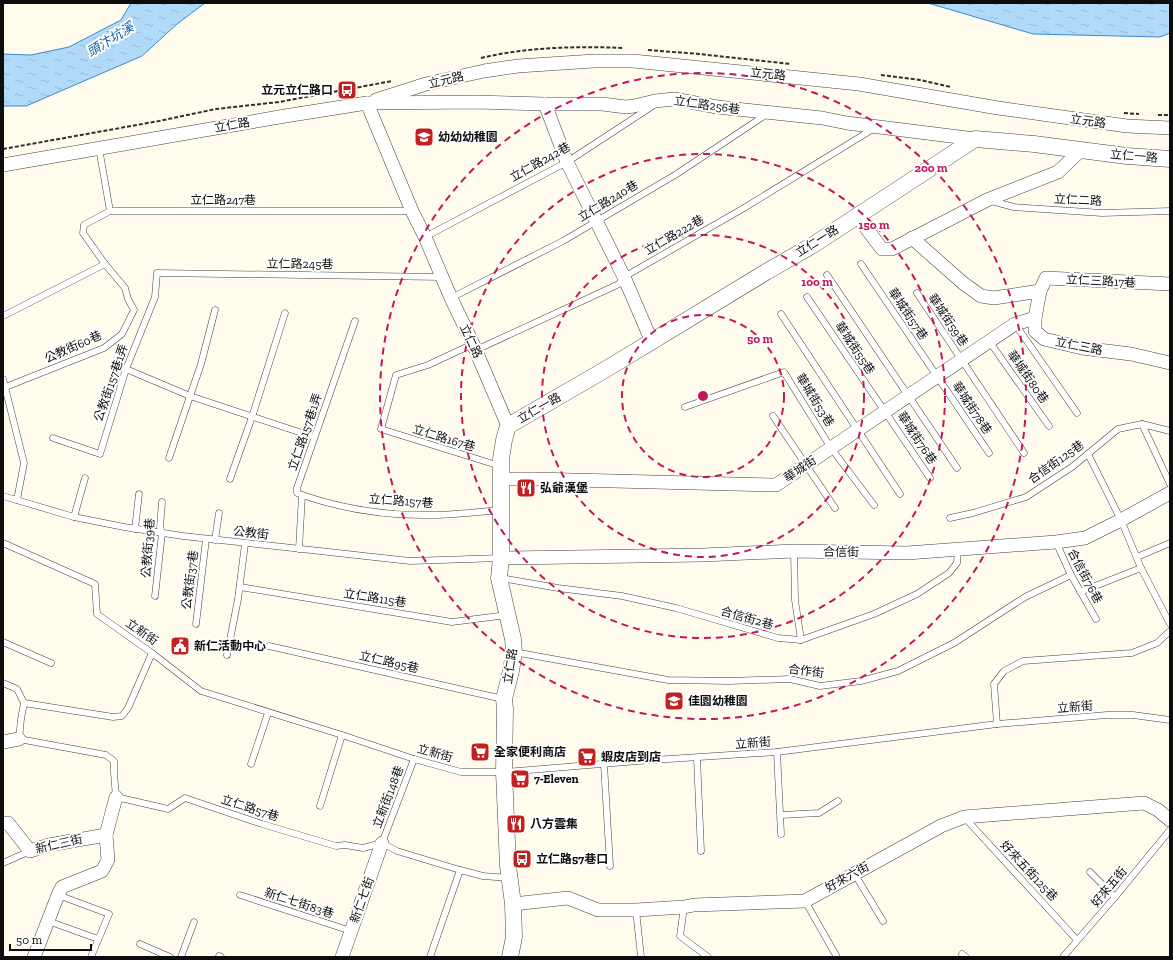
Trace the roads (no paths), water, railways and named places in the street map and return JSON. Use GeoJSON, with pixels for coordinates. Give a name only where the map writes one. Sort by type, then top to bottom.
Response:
{"type":"FeatureCollection","features":[{"type":"Feature","properties":{"kind":"street","name":"立元路"},"geometry":{"type":"LineString","coordinates":[[367,103],[426,84],[484,71],[518,66],[594,61],[633,61],[859,84],[1013,111],[1127,126],[1170,128]]}},
{"type":"Feature","properties":{"kind":"street","name":"立仁路256巷"},"geometry":{"type":"LineString","coordinates":[[367,103],[476,102],[602,104],[626,107],[674,99],[717,107],[769,112],[975,139]]}},
{"type":"Feature","properties":{"kind":"street","name":"立仁路"},"geometry":{"type":"LineString","coordinates":[[3,165],[367,103],[412,211],[425,237],[508,426],[504,440],[501,473],[501,558],[499,578],[513,638],[514,652],[504,699],[504,772],[508,866],[513,904],[514,937],[510,957]]}},
{"type":"Feature","properties":{"kind":"street"},"geometry":{"type":"LineString","coordinates":[[545,104],[567,162],[624,277],[652,342]]}},
{"type":"Feature","properties":{"kind":"street","name":"立仁一路"},"geometry":{"type":"LineString","coordinates":[[508,426],[652,342],[766,272],[813,246],[975,139],[1034,144],[1127,156],[1170,159]]}},
{"type":"Feature","properties":{"kind":"street"},"geometry":{"type":"LineString","coordinates":[[857,216],[882,249],[892,249],[987,200],[1058,172],[1080,151]]}},
{"type":"Feature","properties":{"kind":"street"},"geometry":{"type":"LineString","coordinates":[[912,238],[962,283],[981,296],[994,298],[1040,291]]}},
{"type":"Feature","properties":{"kind":"street","name":"立仁三路17巷"},"geometry":{"type":"LineString","coordinates":[[1040,291],[1046,278],[1170,284]]}},
{"type":"Feature","properties":{"kind":"street","name":"立仁三路"},"geometry":{"type":"LineString","coordinates":[[1040,291],[1035,318],[1035,331],[1044,339],[1082,348],[1131,354],[1170,363]]}},
{"type":"Feature","properties":{"kind":"street","name":"華城街"},"geometry":{"type":"LineString","coordinates":[[501,473],[533,479],[776,485],[1015,324],[1035,318]]}},
{"type":"Feature","properties":{"kind":"street","name":"合信街"},"geometry":{"type":"LineString","coordinates":[[501,558],[794,552],[907,553],[958,548],[1056,542],[1085,538],[1170,493]]}},
{"type":"Feature","properties":{"kind":"street"},"geometry":{"type":"LineString","coordinates":[[3,742],[19,739]]}},
{"type":"Feature","properties":{"kind":"street"},"geometry":{"type":"LineString","coordinates":[[34,957],[62,887],[102,871],[108,860],[106,835],[116,797]]}},
{"type":"Feature","properties":{"kind":"street","name":"好來六街"},"geometry":{"type":"LineString","coordinates":[[513,904],[568,898],[598,910],[636,910],[694,905],[805,901],[941,826],[964,817],[1144,803],[1158,810],[1170,820]]}},
{"type":"Feature","properties":{"kind":"street","name":"新仁三街"},"geometry":{"type":"LineString","coordinates":[[3,823],[8,823],[30,851],[49,845],[106,835]]}},
{"type":"Feature","properties":{"kind":"street","name":"新仁七街"},"geometry":{"type":"LineString","coordinates":[[342,957],[382,843]]}},
{"type":"Feature","properties":{"kind":"lane","name":"立仁路242巷"},"geometry":{"type":"LineString","coordinates":[[425,237],[567,162],[662,100]]}},
{"type":"Feature","properties":{"kind":"lane","name":"立仁路240巷"},"geometry":{"type":"LineString","coordinates":[[451,298],[563,241],[675,174],[769,112]]}},
{"type":"Feature","properties":{"kind":"lane","name":"立仁路222巷"},"geometry":{"type":"LineString","coordinates":[[381,429],[396,375],[428,365],[474,347],[619,284],[624,277],[744,208],[878,126]]}},
{"type":"Feature","properties":{"kind":"lane"},"geometry":{"type":"LineString","coordinates":[[3,316],[105,264],[83,233],[84,225],[110,210],[99,148]]}},
{"type":"Feature","properties":{"kind":"lane","name":"立仁二路"},"geometry":{"type":"LineString","coordinates":[[987,200],[1014,207],[1102,213],[1170,211]]}},
{"type":"Feature","properties":{"kind":"lane","name":"立仁路247巷"},"geometry":{"type":"LineString","coordinates":[[110,210],[412,211]]}},
{"type":"Feature","properties":{"kind":"lane","name":"公教街60巷"},"geometry":{"type":"LineString","coordinates":[[4,387],[104,348],[122,334],[134,310],[125,288],[105,264]]}},
{"type":"Feature","properties":{"kind":"lane","name":"華城街57巷"},"geometry":{"type":"LineString","coordinates":[[861,264],[937,376]]}},
{"type":"Feature","properties":{"kind":"lane","name":"立仁路245巷"},"geometry":{"type":"LineString","coordinates":[[157,273],[442,277]]}},
{"type":"Feature","properties":{"kind":"lane","name":"公教街157巷1弄"},"geometry":{"type":"LineString","coordinates":[[53,438],[100,454],[126,369],[155,297],[157,273]]}},
{"type":"Feature","properties":{"kind":"lane"},"geometry":{"type":"LineString","coordinates":[[827,275],[957,468]]}},
{"type":"Feature","properties":{"kind":"lane","name":"華城街59巷"},"geometry":{"type":"LineString","coordinates":[[917,293],[1024,453]]}},
{"type":"Feature","properties":{"kind":"lane","name":"華城街55巷"},"geometry":{"type":"LineString","coordinates":[[807,297],[885,411]]}},
{"type":"Feature","properties":{"kind":"lane"},"geometry":{"type":"LineString","coordinates":[[169,458],[201,364],[215,310]]}},
{"type":"Feature","properties":{"kind":"lane"},"geometry":{"type":"LineString","coordinates":[[230,479],[252,417],[285,313]]}},
{"type":"Feature","properties":{"kind":"lane"},"geometry":{"type":"LineString","coordinates":[[781,314],[900,494]]}},
{"type":"Feature","properties":{"kind":"lane","name":"立仁路157巷1弄"},"geometry":{"type":"LineString","coordinates":[[299,549],[302,495],[297,492],[297,488],[355,322]]}},
{"type":"Feature","properties":{"kind":"lane"},"geometry":{"type":"LineString","coordinates":[[1015,324],[1077,413]]}},
{"type":"Feature","properties":{"kind":"lane","name":"華城街80巷"},"geometry":{"type":"LineString","coordinates":[[989,341],[1049,426]]}},
{"type":"Feature","properties":{"kind":"lane"},"geometry":{"type":"LineString","coordinates":[[126,369],[190,396],[314,437]]}},
{"type":"Feature","properties":{"kind":"lane","name":"華城街53巷"},"geometry":{"type":"LineString","coordinates":[[685,407],[784,372],[831,448]]}},
{"type":"Feature","properties":{"kind":"lane","name":"華城街78巷"},"geometry":{"type":"LineString","coordinates":[[937,376],[989,453]]}},
{"type":"Feature","properties":{"kind":"lane"},"geometry":{"type":"LineString","coordinates":[[3,379],[24,463],[17,500]]}},
{"type":"Feature","properties":{"kind":"lane","name":"華城街76巷"},"geometry":{"type":"LineString","coordinates":[[885,411],[930,478]]}},
{"type":"Feature","properties":{"kind":"lane"},"geometry":{"type":"LineString","coordinates":[[773,416],[835,508]]}},
{"type":"Feature","properties":{"kind":"lane"},"geometry":{"type":"LineString","coordinates":[[1142,424],[1170,484]]}},
{"type":"Feature","properties":{"kind":"lane","name":"合信街125巷"},"geometry":{"type":"LineString","coordinates":[[950,518],[973,514],[1026,497],[1072,467],[1118,429],[1142,424],[1170,431]]}},
{"type":"Feature","properties":{"kind":"lane","name":"立仁路167巷"},"geometry":{"type":"LineString","coordinates":[[381,429],[501,473]]}},
{"type":"Feature","properties":{"kind":"lane"},"geometry":{"type":"LineString","coordinates":[[831,448],[874,505]]}},
{"type":"Feature","properties":{"kind":"lane"},"geometry":{"type":"LineString","coordinates":[[1088,454],[1170,624]]}},
{"type":"Feature","properties":{"kind":"lane"},"geometry":{"type":"LineString","coordinates":[[74,517],[85,478]]}},
{"type":"Feature","properties":{"kind":"lane"},"geometry":{"type":"LineString","coordinates":[[135,529],[139,494]]}},
{"type":"Feature","properties":{"kind":"lane","name":"立仁路157巷"},"geometry":{"type":"LineString","coordinates":[[302,495],[322,502],[373,512],[432,515],[500,510]]}},
{"type":"Feature","properties":{"kind":"lane","name":"公教街"},"geometry":{"type":"LineString","coordinates":[[3,496],[74,517],[135,529],[245,544],[410,561],[501,558]]}},
{"type":"Feature","properties":{"kind":"lane","name":"公教街39巷"},"geometry":{"type":"LineString","coordinates":[[155,596],[162,533],[160,527],[162,502]]}},
{"type":"Feature","properties":{"kind":"lane"},"geometry":{"type":"LineString","coordinates":[[215,540],[219,513]]}},
{"type":"Feature","properties":{"kind":"lane","name":"公教街37巷"},"geometry":{"type":"LineString","coordinates":[[196,624],[206,539]]}},
{"type":"Feature","properties":{"kind":"lane","name":"合信街76巷"},"geometry":{"type":"LineString","coordinates":[[1056,542],[1071,575],[1096,619]]}},
{"type":"Feature","properties":{"kind":"lane","name":"立新街"},"geometry":{"type":"LineString","coordinates":[[3,543],[95,584],[97,614],[152,653],[201,691],[342,734],[414,759],[461,772],[504,772],[778,752],[997,724],[1114,715],[1133,715],[1170,720]]}},
{"type":"Feature","properties":{"kind":"lane"},"geometry":{"type":"LineString","coordinates":[[1137,557],[1170,543]]}},
{"type":"Feature","properties":{"kind":"lane"},"geometry":{"type":"LineString","coordinates":[[227,655],[240,587],[245,544]]}},
{"type":"Feature","properties":{"kind":"lane","name":"合信街2巷"},"geometry":{"type":"LineString","coordinates":[[499,578],[558,588],[622,596],[676,608],[778,638],[801,640],[874,614],[917,594],[949,573],[957,563],[958,548]]}},
{"type":"Feature","properties":{"kind":"lane"},"geometry":{"type":"LineString","coordinates":[[794,552],[795,600],[801,640]]}},
{"type":"Feature","properties":{"kind":"lane"},"geometry":{"type":"LineString","coordinates":[[1080,592],[1142,568]]}},
{"type":"Feature","properties":{"kind":"lane","name":"合作街"},"geometry":{"type":"LineString","coordinates":[[514,652],[668,680],[790,679],[820,686],[861,681],[898,671],[954,643],[1025,596],[1071,575]]}},
{"type":"Feature","properties":{"kind":"lane","name":"立仁路115巷"},"geometry":{"type":"LineString","coordinates":[[240,587],[452,622],[508,615]]}},
{"type":"Feature","properties":{"kind":"lane"},"geometry":{"type":"LineString","coordinates":[[997,724],[994,684],[1004,671],[1017,664],[1023,661],[1132,652],[1157,643],[1170,631]]}},
{"type":"Feature","properties":{"kind":"lane"},"geometry":{"type":"LineString","coordinates":[[3,642],[51,663]]}},
{"type":"Feature","properties":{"kind":"lane","name":"立仁路95巷"},"geometry":{"type":"LineString","coordinates":[[269,646],[504,699]]}},
{"type":"Feature","properties":{"kind":"lane"},"geometry":{"type":"LineString","coordinates":[[24,703],[113,717],[122,716],[128,708],[152,653]]}},
{"type":"Feature","properties":{"kind":"lane"},"geometry":{"type":"LineString","coordinates":[[3,683],[17,689],[24,703],[20,719],[19,739],[106,755],[114,761],[116,797]]}},
{"type":"Feature","properties":{"kind":"lane"},"geometry":{"type":"LineString","coordinates":[[251,764],[268,712]]}},
{"type":"Feature","properties":{"kind":"lane"},"geometry":{"type":"LineString","coordinates":[[320,806],[342,734]]}},
{"type":"Feature","properties":{"kind":"lane"},"geometry":{"type":"LineString","coordinates":[[778,752],[782,834]]}},
{"type":"Feature","properties":{"kind":"lane"},"geometry":{"type":"LineString","coordinates":[[697,758],[700,851]]}},
{"type":"Feature","properties":{"kind":"lane","name":"立新街148巷"},"geometry":{"type":"LineString","coordinates":[[382,843],[414,759]]}},
{"type":"Feature","properties":{"kind":"lane"},"geometry":{"type":"LineString","coordinates":[[604,764],[610,866]]}},
{"type":"Feature","properties":{"kind":"lane","name":"立仁路57巷"},"geometry":{"type":"LineString","coordinates":[[116,797],[168,809],[185,798],[262,824],[336,846],[345,845],[363,848],[382,843]]}},
{"type":"Feature","properties":{"kind":"lane"},"geometry":{"type":"LineString","coordinates":[[781,815],[819,812],[838,801]]}},
{"type":"Feature","properties":{"kind":"lane","name":"好來五街125巷"},"geometry":{"type":"LineString","coordinates":[[964,817],[1077,940]]}},
{"type":"Feature","properties":{"kind":"lane","name":"好來五街"},"geometry":{"type":"LineString","coordinates":[[1063,957],[1170,830]]}},
{"type":"Feature","properties":{"kind":"lane"},"geometry":{"type":"LineString","coordinates":[[382,843],[397,851],[460,870],[483,876],[510,878]]}},
{"type":"Feature","properties":{"kind":"lane"},"geometry":{"type":"LineString","coordinates":[[3,863],[30,851]]}},
{"type":"Feature","properties":{"kind":"lane"},"geometry":{"type":"LineString","coordinates":[[430,957],[460,870]]}},
{"type":"Feature","properties":{"kind":"lane"},"geometry":{"type":"LineString","coordinates":[[1090,872],[1115,897]]}},
{"type":"Feature","properties":{"kind":"lane"},"geometry":{"type":"LineString","coordinates":[[854,873],[883,921]]}},
{"type":"Feature","properties":{"kind":"lane"},"geometry":{"type":"LineString","coordinates":[[58,895],[109,914],[91,957]]}},
{"type":"Feature","properties":{"kind":"lane","name":"新仁七街83巷"},"geometry":{"type":"LineString","coordinates":[[240,895],[351,931]]}},
{"type":"Feature","properties":{"kind":"lane"},"geometry":{"type":"LineString","coordinates":[[805,901],[837,957]]}},
{"type":"Feature","properties":{"kind":"lane"},"geometry":{"type":"LineString","coordinates":[[684,907],[680,936],[708,957]]}},
{"type":"Feature","properties":{"kind":"lane"},"geometry":{"type":"LineString","coordinates":[[636,910],[641,957]]}},
{"type":"Feature","properties":{"kind":"lane"},"geometry":{"type":"LineString","coordinates":[[48,921],[98,939]]}},
{"type":"Feature","properties":{"kind":"lane"},"geometry":{"type":"LineString","coordinates":[[181,957],[194,922]]}},
{"type":"Feature","properties":{"kind":"lane"},"geometry":{"type":"LineString","coordinates":[[140,944],[170,957]]}},
{"type":"Feature","properties":{"kind":"water","name":"頭汴坑溪"},"geometry":{"type":"Polygon","coordinates":[[[131,3],[205,3],[177,24],[142,56],[26,106],[3,106],[3,54],[31,55],[69,47],[121,20],[131,3]]]}},
{"type":"Feature","properties":{"kind":"water"},"geometry":{"type":"Polygon","coordinates":[[[928,3],[1170,3],[1170,33],[1160,37],[1033,34],[928,3]]]}},
{"type":"Feature","properties":{"kind":"place","name":"立元立仁路口"},"geometry":{"type":"Point","coordinates":[347,90]}},
{"type":"Feature","properties":{"kind":"place","name":"幼幼幼稚園"},"geometry":{"type":"Point","coordinates":[424,137]}},
{"type":"Feature","properties":{"kind":"place","name":"弘爺漢堡"},"geometry":{"type":"Point","coordinates":[526,488]}},
{"type":"Feature","properties":{"kind":"place","name":"新仁活動中心"},"geometry":{"type":"Point","coordinates":[180,646]}},
{"type":"Feature","properties":{"kind":"place","name":"佳園幼稚園"},"geometry":{"type":"Point","coordinates":[674,701]}},
{"type":"Feature","properties":{"kind":"place","name":"全家便利商店"},"geometry":{"type":"Point","coordinates":[480,752]}},
{"type":"Feature","properties":{"kind":"place","name":"蝦皮店到店"},"geometry":{"type":"Point","coordinates":[587,757]}},
{"type":"Feature","properties":{"kind":"place","name":"7-Eleven"},"geometry":{"type":"Point","coordinates":[520,779]}},
{"type":"Feature","properties":{"kind":"place","name":"八方雲集"},"geometry":{"type":"Point","coordinates":[516,824]}},
{"type":"Feature","properties":{"kind":"place","name":"立仁路57巷口"},"geometry":{"type":"Point","coordinates":[522,859]}}]}
